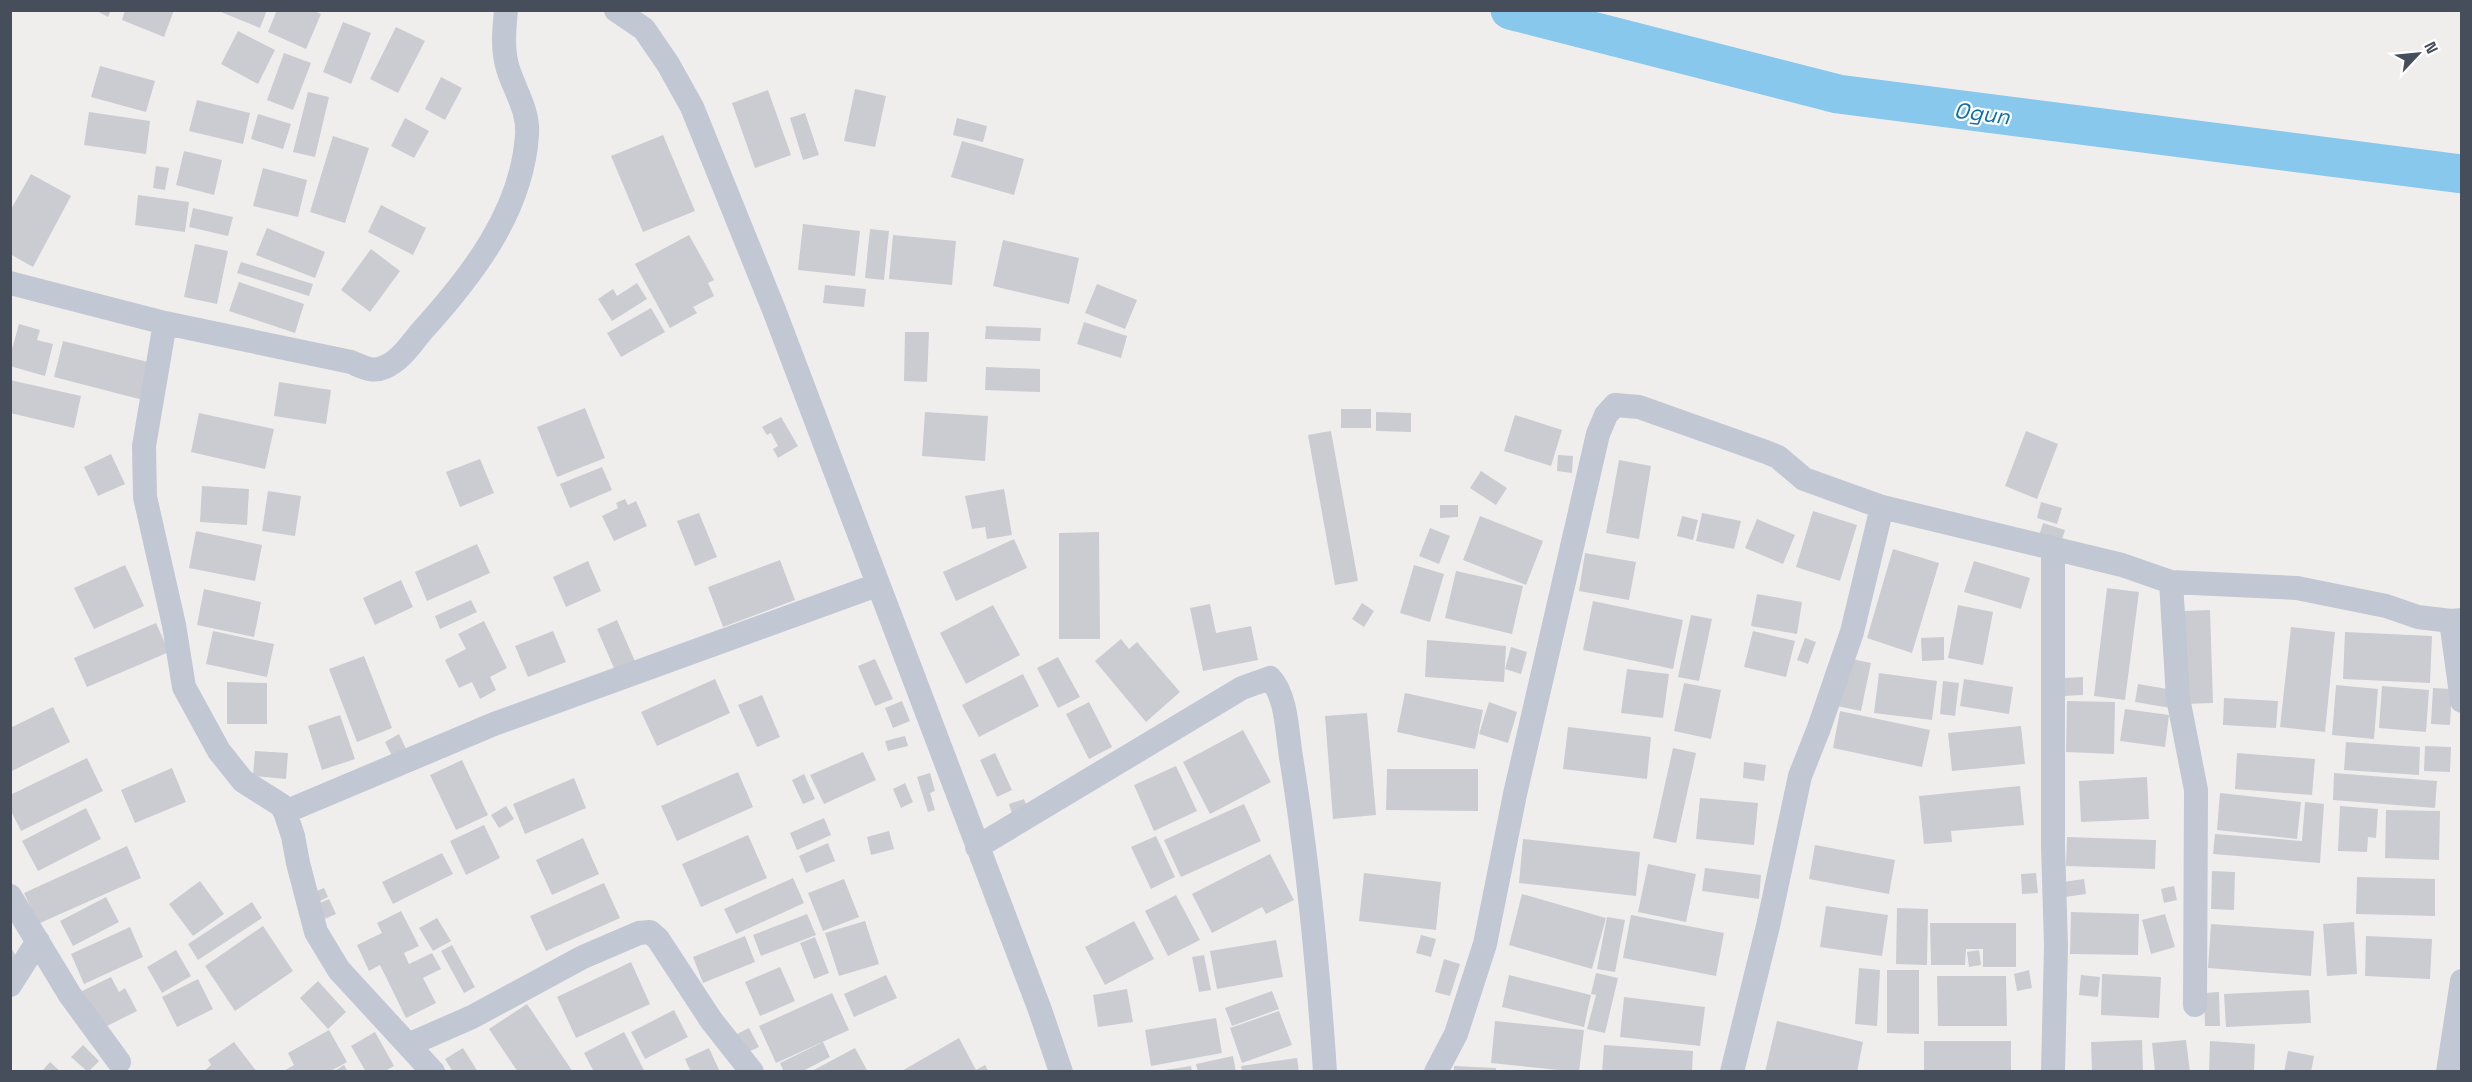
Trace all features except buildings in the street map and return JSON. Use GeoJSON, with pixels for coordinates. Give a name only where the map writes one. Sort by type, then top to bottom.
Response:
{"type":"FeatureCollection","features":[{"type":"Feature","properties":{"kind":"street"},"geometry":{"type":"LineString","coordinates":[[10,283],[165,323],[351,362],[370,370],[386,367],[456,294],[491,243],[513,197],[524,163],[527,132],[526,116],[504,52],[506,10]]}},
{"type":"Feature","properties":{"kind":"street"},"geometry":{"type":"LineString","coordinates":[[616,10],[644,29],[668,64],[692,107],[774,310],[1040,1010],[1061,1071]]}},
{"type":"Feature","properties":{"kind":"street"},"geometry":{"type":"LineString","coordinates":[[165,323],[144,446],[145,497],[174,625],[184,687],[219,751],[243,781],[281,805],[285,812],[316,932],[339,970],[433,1071]]}},
{"type":"Feature","properties":{"kind":"street"},"geometry":{"type":"LineString","coordinates":[[1436,1071],[1456,1034],[1485,944],[1515,794],[1598,434],[1606,415],[1615,405],[1639,407],[1766,452],[1778,457],[1804,479],[1882,507],[2122,565],[2172,582],[2297,588],[2386,606],[2418,617],[2456,620],[2462,702]]}},
{"type":"Feature","properties":{"kind":"street"},"geometry":{"type":"LineString","coordinates":[[1732,1071],[1768,926],[1800,776],[1819,728],[1851,632],[1882,507]]}},
{"type":"Feature","properties":{"kind":"street"},"geometry":{"type":"LineString","coordinates":[[2053,1071],[2056,946],[2053,845],[2054,549]]}},
{"type":"Feature","properties":{"kind":"street"},"geometry":{"type":"LineString","coordinates":[[2172,582],[2178,698],[2196,790],[2195,1005]]}},
{"type":"Feature","properties":{"kind":"street"},"geometry":{"type":"LineString","coordinates":[[285,812],[494,724],[877,585]]}},
{"type":"Feature","properties":{"kind":"street"},"geometry":{"type":"LineString","coordinates":[[977,847],[1242,688],[1270,678],[1277,685],[1282,706],[1303,830],[1320,991],[1325,1071]]}},
{"type":"Feature","properties":{"kind":"street"},"geometry":{"type":"LineString","coordinates":[[10,896],[70,995],[119,1062]]}},
{"type":"Feature","properties":{"kind":"street"},"geometry":{"type":"LineString","coordinates":[[408,1045],[472,1017],[583,957],[639,933],[650,932],[658,939],[711,1020],[752,1071]]}},
{"type":"Feature","properties":{"kind":"street"},"geometry":{"type":"LineString","coordinates":[[10,985],[38,941]]}},
{"type":"Feature","properties":{"kind":"street"},"geometry":{"type":"LineString","coordinates":[[2448,1071],[2462,981]]}},
{"type":"Feature","properties":{"kind":"waterway","name":"Ogun"},"geometry":{"type":"LineString","coordinates":[[1510,10],[1838,94],[2462,174]]}}]}
